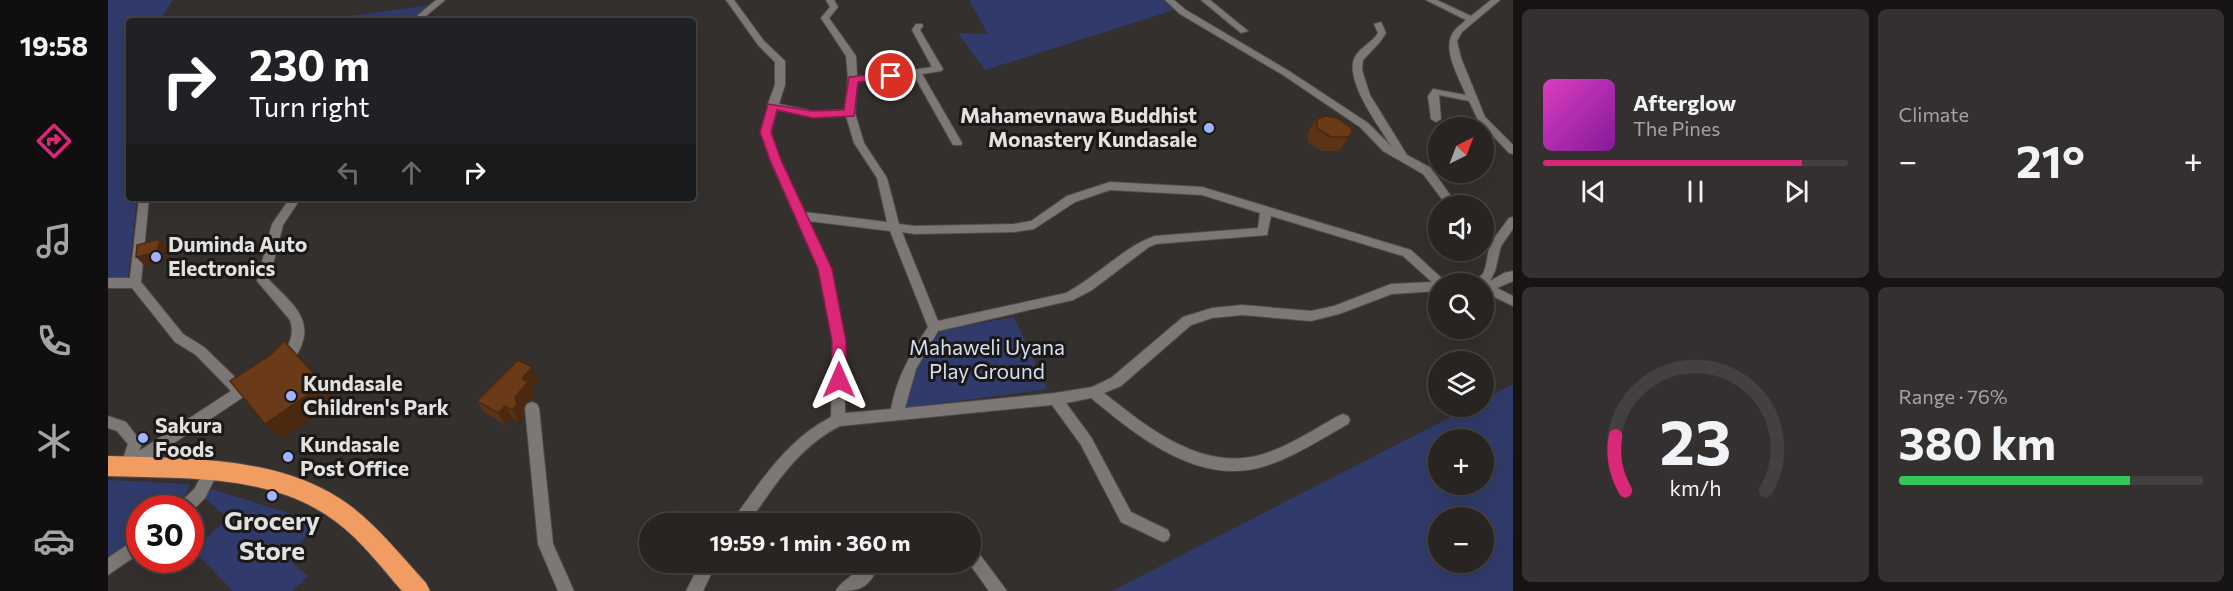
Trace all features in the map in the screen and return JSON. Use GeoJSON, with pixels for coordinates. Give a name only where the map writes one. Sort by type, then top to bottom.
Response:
{"type":"FeatureCollection","features":[{"type":"Feature","properties":{"kind":"highway"},"geometry":{"type":"LineString","coordinates":[[117,467],[257,477],[317,498],[343,513],[418,591]]}},
{"type":"Feature","properties":{"kind":"street"},"geometry":{"type":"LineString","coordinates":[[419,18],[441,0]]}},
{"type":"Feature","properties":{"kind":"street"},"geometry":{"type":"LineString","coordinates":[[730,0],[761,43],[780,61],[780,85],[766,132],[776,160],[825,269],[839,341],[838,420]]}},
{"type":"Feature","properties":{"kind":"street"},"geometry":{"type":"LineString","coordinates":[[830,0],[834,7],[825,18],[851,56],[853,79],[850,113],[859,143],[882,178],[894,227],[934,327]]}},
{"type":"Feature","properties":{"kind":"street"},"geometry":{"type":"LineString","coordinates":[[1169,0],[1183,12],[1318,94],[1364,125],[1387,149],[1427,171],[1446,195]]}},
{"type":"Feature","properties":{"kind":"street"},"geometry":{"type":"LineString","coordinates":[[1205,0],[1244,30]]}},
{"type":"Feature","properties":{"kind":"street"},"geometry":{"type":"LineString","coordinates":[[1430,0],[1471,19]]}},
{"type":"Feature","properties":{"kind":"street"},"geometry":{"type":"LineString","coordinates":[[1496,0],[1471,19],[1458,32],[1453,41],[1456,58],[1481,118],[1513,151]]}},
{"type":"Feature","properties":{"kind":"street"},"geometry":{"type":"LineString","coordinates":[[1378,24],[1382,33],[1380,38],[1359,58],[1357,68],[1361,85],[1402,157]]}},
{"type":"Feature","properties":{"kind":"street"},"geometry":{"type":"LineString","coordinates":[[853,79],[870,80],[938,69],[919,39],[916,30],[918,26]]}},
{"type":"Feature","properties":{"kind":"street"},"geometry":{"type":"LineString","coordinates":[[913,73],[920,77],[957,143]]}},
{"type":"Feature","properties":{"kind":"street"},"geometry":{"type":"LineString","coordinates":[[1436,117],[1433,96],[1436,91],[1473,99]]}},
{"type":"Feature","properties":{"kind":"street"},"geometry":{"type":"LineString","coordinates":[[772,106],[813,114],[850,113]]}},
{"type":"Feature","properties":{"kind":"street"},"geometry":{"type":"LineString","coordinates":[[803,216],[915,230],[1014,228],[1034,225],[1071,199],[1110,186],[1202,191],[1407,253],[1428,273]]}},
{"type":"Feature","properties":{"kind":"street"},"geometry":{"type":"LineString","coordinates":[[144,201],[135,283],[179,338],[200,351],[240,391]]}},
{"type":"Feature","properties":{"kind":"street"},"geometry":{"type":"LineString","coordinates":[[117,467],[269,372],[297,347],[300,330],[296,316],[263,281],[278,224],[294,201]]}},
{"type":"Feature","properties":{"kind":"street"},"geometry":{"type":"LineString","coordinates":[[897,415],[900,390],[911,362],[934,327],[1069,297],[1088,287],[1145,244],[1155,240],[1263,232],[1266,210]]}},
{"type":"Feature","properties":{"kind":"street"},"geometry":{"type":"LineString","coordinates":[[1489,273],[1495,248],[1513,221]]}},
{"type":"Feature","properties":{"kind":"street"},"geometry":{"type":"LineString","coordinates":[[1494,284],[1508,276],[1513,276]]}},
{"type":"Feature","properties":{"kind":"street"},"geometry":{"type":"LineString","coordinates":[[108,284],[135,283]]}},
{"type":"Feature","properties":{"kind":"street"},"geometry":{"type":"LineString","coordinates":[[747,513],[795,446],[817,429],[838,420],[1055,399],[1093,392],[1116,382],[1187,321],[1212,313],[1242,310],[1311,316],[1335,311],[1391,289],[1428,286]]}},
{"type":"Feature","properties":{"kind":"street"},"geometry":{"type":"LineString","coordinates":[[1494,292],[1513,301]]}},
{"type":"Feature","properties":{"kind":"street"},"geometry":{"type":"LineString","coordinates":[[1093,392],[1125,418],[1183,453],[1213,463],[1246,464],[1276,455],[1343,420]]}},
{"type":"Feature","properties":{"kind":"street"},"geometry":{"type":"LineString","coordinates":[[1055,399],[1086,441],[1126,517],[1163,535]]}},
{"type":"Feature","properties":{"kind":"street"},"geometry":{"type":"LineString","coordinates":[[532,408],[546,544],[566,591]]}},
{"type":"Feature","properties":{"kind":"street"},"geometry":{"type":"LineString","coordinates":[[108,422],[121,426],[135,443],[117,467]]}},
{"type":"Feature","properties":{"kind":"street"},"geometry":{"type":"LineString","coordinates":[[198,495],[211,472]]}},
{"type":"Feature","properties":{"kind":"street"},"geometry":{"type":"LineString","coordinates":[[108,567],[126,554]]}},
{"type":"Feature","properties":{"kind":"street"},"geometry":{"type":"LineString","coordinates":[[981,568],[999,591]]}},
{"type":"Feature","properties":{"kind":"street"},"geometry":{"type":"LineString","coordinates":[[694,591],[704,573]]}},
{"type":"Feature","properties":{"kind":"street"},"geometry":{"type":"LineString","coordinates":[[844,591],[866,573]]}},
{"type":"Feature","properties":{"kind":"green space"},"geometry":{"type":"Polygon","coordinates":[[[108,0],[173,0],[162,18],[126,18],[126,201],[137,201],[128,278],[108,278],[108,0]]]}},
{"type":"Feature","properties":{"kind":"green space"},"geometry":{"type":"Polygon","coordinates":[[[969,0],[1163,0],[1174,10],[985,70],[958,33],[988,34],[969,0]]]}},
{"type":"Feature","properties":{"kind":"green space"},"geometry":{"type":"Polygon","coordinates":[[[431,5],[412,18],[333,18],[431,5]]]}},
{"type":"Feature","properties":{"kind":"green space","name":"Mahaweli Uyana Play Ground"},"geometry":{"type":"Polygon","coordinates":[[[1014,317],[1047,389],[905,408],[916,363],[941,330],[1014,317]]]}},
{"type":"Feature","properties":{"kind":"green space"},"geometry":{"type":"Polygon","coordinates":[[[1513,384],[1513,591],[1112,591],[1451,417],[1494,417],[1494,394],[1513,384]]]}},
{"type":"Feature","properties":{"kind":"green space"},"geometry":{"type":"Polygon","coordinates":[[[108,480],[190,484],[185,495],[126,495],[126,544],[108,559],[108,480]]]}},
{"type":"Feature","properties":{"kind":"green space"},"geometry":{"type":"Polygon","coordinates":[[[212,489],[320,523],[286,557],[308,576],[292,591],[233,591],[204,561],[204,540],[228,518],[204,498],[212,489]]]}},
{"type":"Feature","properties":{"kind":"building"},"geometry":{"type":"Polygon","coordinates":[[[1325,116],[1337,118],[1351,128],[1352,132],[1348,137],[1331,137],[1317,128],[1317,119],[1325,116]]]}},
{"type":"Feature","properties":{"kind":"building"},"geometry":{"type":"Polygon","coordinates":[[[160,239],[157,252],[136,257],[137,245],[160,239]]]}},
{"type":"Feature","properties":{"kind":"building","name":"Kundasale Children's Park"},"geometry":{"type":"Polygon","coordinates":[[[284,341],[323,384],[265,424],[230,381],[272,354],[284,341]]]}},
{"type":"Feature","properties":{"kind":"building"},"geometry":{"type":"Polygon","coordinates":[[[518,360],[532,367],[522,379],[528,382],[515,397],[517,405],[512,410],[505,406],[498,413],[477,401],[518,360]]]}},
{"type":"Feature","properties":{"kind":"place","name":"Mahamevnawa Buddhist Monastery Kundasale"},"geometry":{"type":"Point","coordinates":[1209,128]}},
{"type":"Feature","properties":{"kind":"place","name":"Duminda Auto Electronics"},"geometry":{"type":"Point","coordinates":[156,257]}},
{"type":"Feature","properties":{"kind":"place","name":"Kundasale Children's Park"},"geometry":{"type":"Point","coordinates":[291,396]}},
{"type":"Feature","properties":{"kind":"place","name":"Sakura Foods"},"geometry":{"type":"Point","coordinates":[143,438]}},
{"type":"Feature","properties":{"kind":"place","name":"Kundasale Post Office"},"geometry":{"type":"Point","coordinates":[288,457]}},
{"type":"Feature","properties":{"kind":"place","name":"Grocery Store"},"geometry":{"type":"Point","coordinates":[272,496]}},
{"type":"Feature","properties":{"kind":"route"},"geometry":{"type":"LineString","coordinates":[[839,380],[839,341],[825,269],[776,160],[766,132],[772,106],[813,114],[850,113],[853,79],[870,80],[891,76]]}}]}
